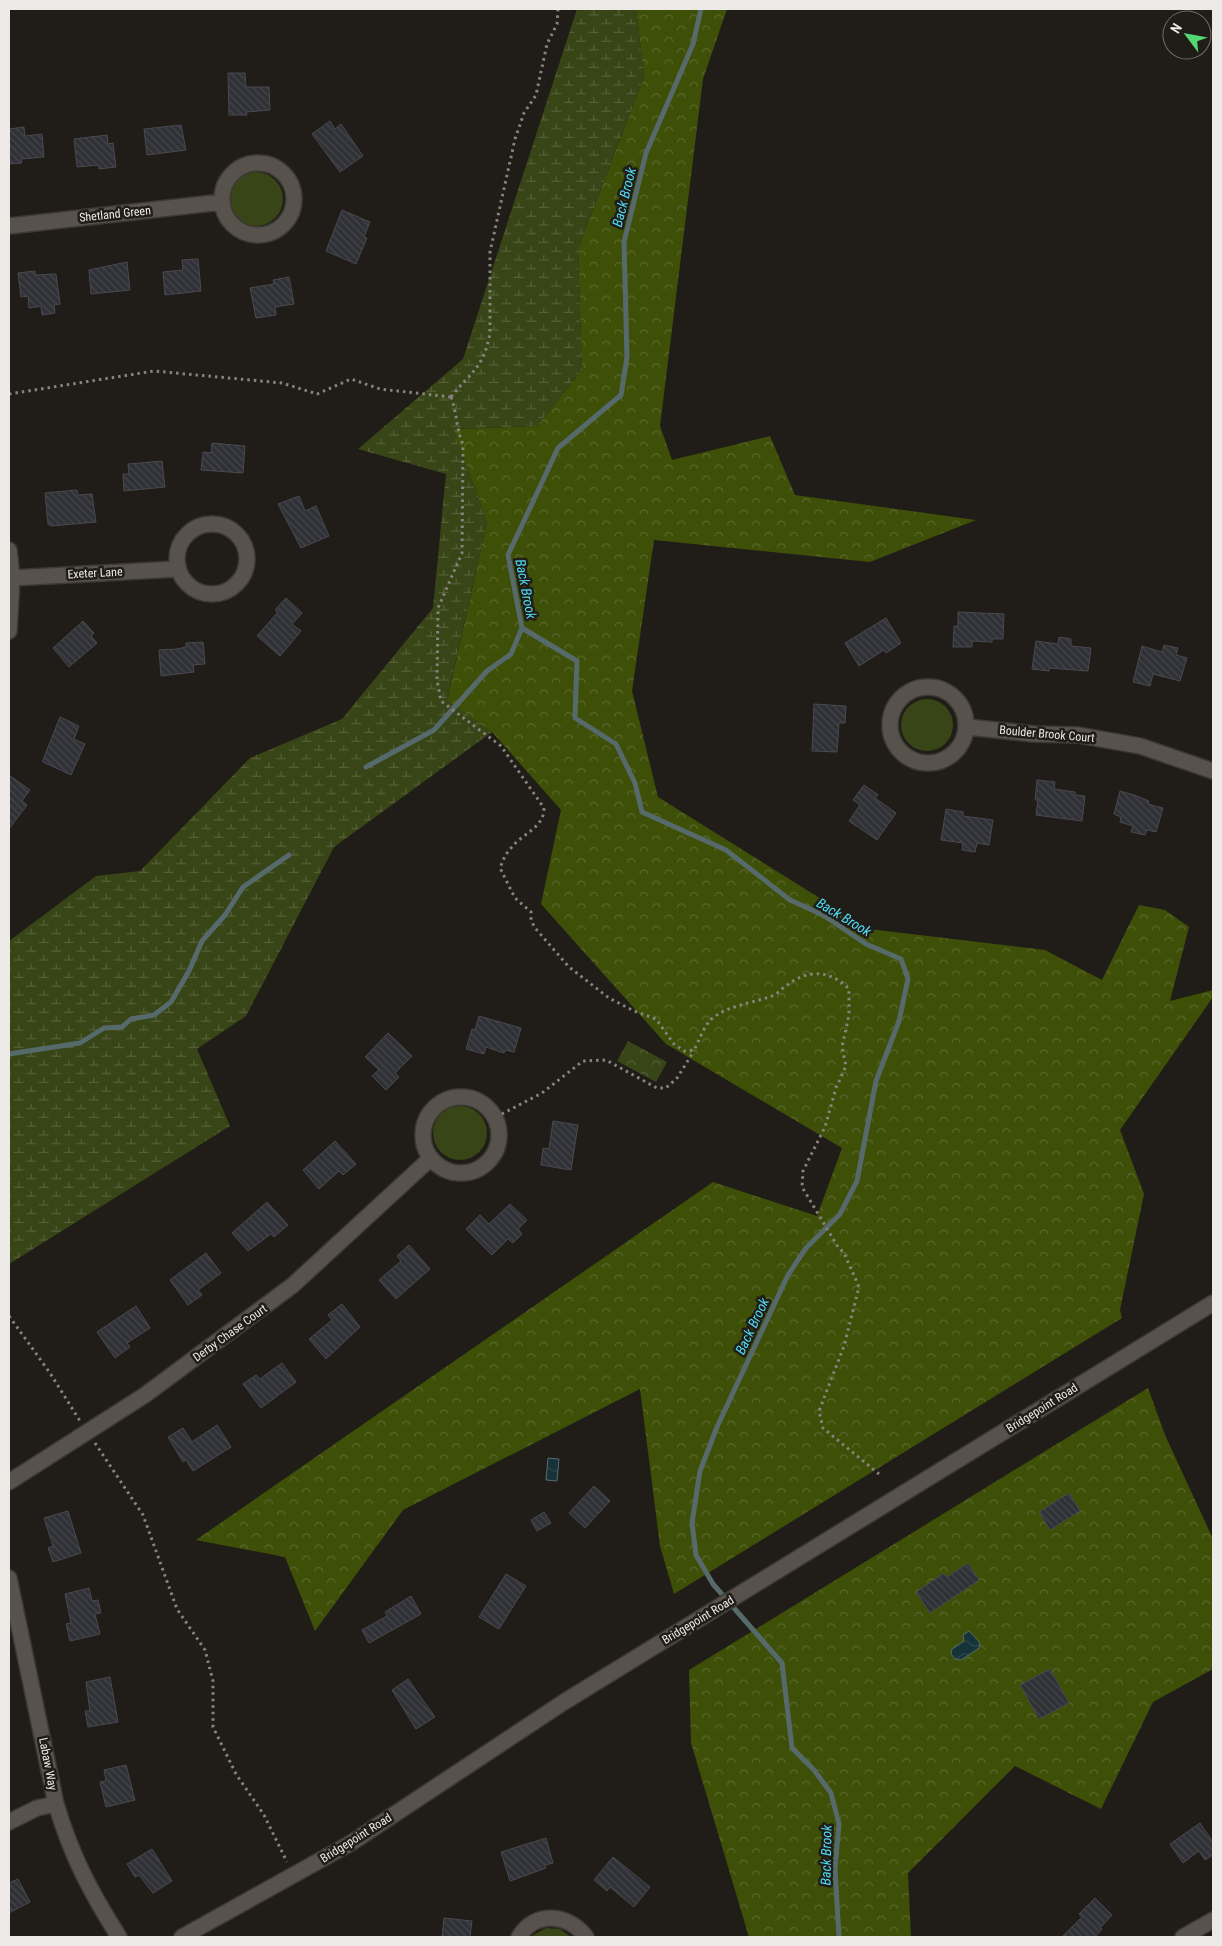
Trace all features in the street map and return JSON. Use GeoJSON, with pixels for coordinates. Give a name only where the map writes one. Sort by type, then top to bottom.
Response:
{"type":"FeatureCollection","features":[{"type":"Feature","properties":{"kind":"street"},"geometry":{"type":"LineString","coordinates":[[256,163],[278,168],[292,186],[294,198],[292,210],[286,220],[278,229],[266,234],[254,234],[237,228],[225,214],[222,202],[227,180],[244,165],[256,163]]}},
{"type":"Feature","properties":{"kind":"street","name":"Shetland Green"},"geometry":{"type":"LineString","coordinates":[[9,226],[222,202]]}},
{"type":"Feature","properties":{"kind":"street"},"geometry":{"type":"LineString","coordinates":[[204,524],[215,524],[231,530],[243,542],[247,553],[247,565],[243,577],[235,586],[219,594],[201,594],[190,588],[182,580],[177,569],[178,546],[189,532],[204,524]]}},
{"type":"Feature","properties":{"kind":"street"},"geometry":{"type":"LineString","coordinates":[[9,550],[12,578],[9,631]]}},
{"type":"Feature","properties":{"kind":"street","name":"Exeter Lane"},"geometry":{"type":"LineString","coordinates":[[12,578],[177,569]]}},
{"type":"Feature","properties":{"kind":"street"},"geometry":{"type":"LineString","coordinates":[[928,686],[941,688],[952,694],[960,703],[966,715],[966,727],[964,740],[957,750],[947,758],[935,763],[922,763],[910,759],[900,751],[892,740],[890,728],[891,715],[900,699],[916,688],[928,686]]}},
{"type":"Feature","properties":{"kind":"street","name":"Boulder Brook Court"},"geometry":{"type":"LineString","coordinates":[[966,727],[1078,735],[1140,746],[1213,771]]}},
{"type":"Feature","properties":{"kind":"street"},"geometry":{"type":"LineString","coordinates":[[467,1096],[479,1100],[490,1108],[496,1117],[500,1131],[499,1143],[494,1155],[486,1164],[475,1170],[457,1172],[439,1167],[430,1158],[424,1147],[422,1134],[428,1115],[442,1101],[454,1097],[467,1096]]}},
{"type":"Feature","properties":{"kind":"street","name":"Derby Chase Court"},"geometry":{"type":"LineString","coordinates":[[9,1482],[145,1395],[293,1286],[430,1158]]}},
{"type":"Feature","properties":{"kind":"street","name":"Bridgepoint Road"},"geometry":{"type":"LineString","coordinates":[[182,1937],[350,1844],[564,1702],[1213,1303]]}},
{"type":"Feature","properties":{"kind":"street","name":"Labaw Way"},"geometry":{"type":"LineString","coordinates":[[9,1578],[56,1804],[78,1868],[119,1937]]}},
{"type":"Feature","properties":{"kind":"street"},"geometry":{"type":"LineString","coordinates":[[9,1822],[37,1808],[56,1804]]}},
{"type":"Feature","properties":{"kind":"street"},"geometry":{"type":"LineString","coordinates":[[519,1937],[532,1923],[543,1918],[555,1917],[568,1920],[579,1928],[586,1937]]}},
{"type":"Feature","properties":{"kind":"street"},"geometry":{"type":"LineString","coordinates":[[1184,1937],[1213,1920]]}},
{"type":"Feature","properties":{"kind":"path"},"geometry":{"type":"LineString","coordinates":[[451,397],[460,385],[475,373],[488,345],[490,333],[490,252],[515,139],[524,113],[536,95],[547,44],[557,24],[558,9]]}},
{"type":"Feature","properties":{"kind":"path"},"geometry":{"type":"LineString","coordinates":[[9,394],[154,371],[282,383],[317,394],[351,378],[380,388],[451,397]]}},
{"type":"Feature","properties":{"kind":"path"},"geometry":{"type":"LineString","coordinates":[[451,397],[455,408],[456,429],[463,445],[461,481],[464,506],[461,525],[462,553],[438,608],[437,680],[444,704],[501,746],[544,808],[544,816],[540,822],[511,847],[500,868],[515,898],[531,912],[531,920],[535,928],[569,967],[597,990],[634,1011],[656,1019],[674,1044],[684,1051],[694,1050]]}},
{"type":"Feature","properties":{"kind":"path"},"geometry":{"type":"LineString","coordinates":[[496,1117],[542,1093],[583,1061],[606,1060],[657,1088],[666,1088],[677,1078],[712,1018],[729,1010],[774,996],[788,984],[810,974],[825,973],[835,977],[849,989],[849,1015],[842,1048],[846,1066],[836,1088],[825,1127],[803,1171],[802,1187],[844,1254],[859,1287],[844,1346],[819,1410],[820,1420],[823,1428],[879,1474]]}},
{"type":"Feature","properties":{"kind":"path"},"geometry":{"type":"LineString","coordinates":[[9,1316],[50,1373],[82,1423]]}},
{"type":"Feature","properties":{"kind":"path"},"geometry":{"type":"LineString","coordinates":[[93,1440],[143,1515],[177,1609],[205,1650],[213,1681],[213,1727],[236,1774],[264,1815],[294,1876]]}},
{"type":"Feature","properties":{"kind":"green space"},"geometry":{"type":"Polygon","coordinates":[[[577,9],[636,9],[644,77],[578,249],[582,370],[537,426],[453,429],[487,522],[447,700],[492,732],[334,847],[246,1016],[197,1049],[230,1126],[9,1264],[9,941],[96,876],[140,871],[250,758],[342,719],[433,608],[446,474],[358,449],[463,359],[577,9]]]}},
{"type":"Feature","properties":{"kind":"green space"},"geometry":{"type":"Polygon","coordinates":[[[636,9],[727,9],[703,79],[660,426],[672,460],[770,436],[795,495],[976,520],[870,562],[654,540],[632,691],[658,797],[869,929],[1045,950],[1102,980],[1139,905],[1165,910],[1189,927],[1170,1001],[1213,990],[1213,997],[1120,1130],[1144,1194],[1120,1310],[1122,1318],[674,1594],[660,1546],[640,1389],[403,1510],[315,1631],[285,1557],[196,1540],[713,1182],[817,1216],[842,1148],[666,1044],[541,904],[561,810],[492,732],[447,701],[487,522],[453,429],[537,426],[582,370],[578,249],[644,77],[636,9]]]}},
{"type":"Feature","properties":{"kind":"green space"},"geometry":{"type":"Polygon","coordinates":[[[256,172],[266,174],[275,180],[281,189],[283,199],[281,209],[275,218],[266,224],[256,226],[246,224],[237,218],[231,209],[229,199],[231,189],[237,180],[246,174],[256,172]]]}},
{"type":"Feature","properties":{"kind":"green space"},"geometry":{"type":"Polygon","coordinates":[[[927,699],[941,703],[949,711],[953,725],[949,739],[941,747],[927,751],[913,747],[905,739],[901,725],[905,711],[913,703],[927,699]]]}},
{"type":"Feature","properties":{"kind":"green space"},"geometry":{"type":"Polygon","coordinates":[[[628,1041],[667,1062],[656,1082],[617,1061],[628,1041]]]}},
{"type":"Feature","properties":{"kind":"green space"},"geometry":{"type":"Polygon","coordinates":[[[460,1106],[470,1108],[479,1114],[485,1123],[487,1133],[485,1143],[479,1152],[470,1158],[460,1160],[450,1158],[441,1152],[435,1143],[433,1133],[435,1123],[441,1114],[450,1108],[460,1106]]]}},
{"type":"Feature","properties":{"kind":"green space"},"geometry":{"type":"Polygon","coordinates":[[[1148,1388],[1165,1435],[1213,1539],[1213,1669],[1153,1702],[1101,1809],[1015,1766],[908,1873],[911,1937],[749,1937],[691,1743],[689,1670],[1148,1388]]]}},
{"type":"Feature","properties":{"kind":"green space"},"geometry":{"type":"Polygon","coordinates":[[[546,1928],[560,1929],[571,1937],[530,1937],[546,1928]]]}},
{"type":"Feature","properties":{"kind":"water"},"geometry":{"type":"Polygon","coordinates":[[[548,1458],[559,1459],[557,1481],[546,1480],[548,1458]]]}},
{"type":"Feature","properties":{"kind":"water"},"geometry":{"type":"Polygon","coordinates":[[[969,1631],[980,1643],[979,1648],[961,1660],[955,1659],[951,1654],[952,1649],[964,1641],[963,1635],[969,1631]]]}},
{"type":"Feature","properties":{"kind":"building"},"geometry":{"type":"Polygon","coordinates":[[[228,73],[245,73],[246,87],[269,87],[270,110],[246,112],[247,115],[229,115],[228,73]]]}},
{"type":"Feature","properties":{"kind":"building"},"geometry":{"type":"Polygon","coordinates":[[[330,121],[335,129],[341,124],[363,156],[340,172],[312,134],[330,121]]]}},
{"type":"Feature","properties":{"kind":"building"},"geometry":{"type":"Polygon","coordinates":[[[181,125],[186,150],[147,155],[144,129],[181,125]]]}},
{"type":"Feature","properties":{"kind":"building"},"geometry":{"type":"Polygon","coordinates":[[[24,127],[25,136],[42,134],[44,157],[21,159],[22,163],[9,164],[9,129],[24,127]]]}},
{"type":"Feature","properties":{"kind":"building"},"geometry":{"type":"Polygon","coordinates":[[[107,135],[108,144],[113,143],[116,167],[99,169],[99,165],[77,167],[74,139],[107,135]]]}},
{"type":"Feature","properties":{"kind":"building"},"geometry":{"type":"Polygon","coordinates":[[[342,210],[370,222],[364,237],[367,238],[356,264],[326,251],[342,210]]]}},
{"type":"Feature","properties":{"kind":"building"},"geometry":{"type":"Polygon","coordinates":[[[198,259],[201,291],[165,295],[163,272],[183,270],[182,260],[198,259]]]}},
{"type":"Feature","properties":{"kind":"building"},"geometry":{"type":"Polygon","coordinates":[[[127,262],[130,290],[91,294],[89,270],[127,262]]]}},
{"type":"Feature","properties":{"kind":"building"},"geometry":{"type":"Polygon","coordinates":[[[35,271],[35,275],[56,274],[60,304],[54,305],[55,313],[42,315],[41,306],[29,308],[28,296],[21,297],[18,273],[35,271]]]}},
{"type":"Feature","properties":{"kind":"building"},"geometry":{"type":"Polygon","coordinates":[[[289,277],[294,304],[275,307],[276,315],[256,318],[250,288],[274,284],[273,280],[289,277]]]}},
{"type":"Feature","properties":{"kind":"building"},"geometry":{"type":"Polygon","coordinates":[[[212,443],[245,446],[243,473],[201,470],[203,452],[211,453],[212,443]]]}},
{"type":"Feature","properties":{"kind":"building"},"geometry":{"type":"Polygon","coordinates":[[[162,461],[165,487],[124,491],[123,474],[129,474],[128,464],[162,461]]]}},
{"type":"Feature","properties":{"kind":"building"},"geometry":{"type":"Polygon","coordinates":[[[77,490],[78,495],[92,494],[96,522],[51,526],[48,524],[45,493],[77,490]]]}},
{"type":"Feature","properties":{"kind":"building"},"geometry":{"type":"Polygon","coordinates":[[[299,496],[305,511],[316,506],[329,536],[301,548],[278,504],[299,496]]]}},
{"type":"Feature","properties":{"kind":"building"},"geometry":{"type":"Polygon","coordinates":[[[286,598],[302,613],[292,624],[301,631],[280,656],[257,636],[278,612],[275,610],[286,598]]]}},
{"type":"Feature","properties":{"kind":"building"},"geometry":{"type":"Polygon","coordinates":[[[958,612],[1004,614],[1003,639],[992,639],[992,642],[972,641],[972,647],[953,647],[954,626],[958,626],[958,612]]]}},
{"type":"Feature","properties":{"kind":"building"},"geometry":{"type":"Polygon","coordinates":[[[886,618],[901,643],[886,653],[884,650],[859,666],[845,643],[886,618]]]}},
{"type":"Feature","properties":{"kind":"building"},"geometry":{"type":"Polygon","coordinates":[[[83,621],[94,633],[91,636],[97,643],[69,667],[53,648],[83,621]]]}},
{"type":"Feature","properties":{"kind":"building"},"geometry":{"type":"Polygon","coordinates":[[[1059,637],[1071,639],[1071,646],[1091,648],[1088,671],[1049,668],[1049,671],[1032,669],[1036,641],[1058,644],[1059,637]]]}},
{"type":"Feature","properties":{"kind":"building"},"geometry":{"type":"Polygon","coordinates":[[[203,642],[205,664],[193,665],[194,672],[161,676],[159,650],[177,649],[186,647],[186,643],[203,642]]]}},
{"type":"Feature","properties":{"kind":"building"},"geometry":{"type":"Polygon","coordinates":[[[1164,645],[1178,648],[1176,655],[1187,658],[1180,681],[1153,674],[1150,686],[1133,682],[1142,646],[1162,652],[1164,645]]]}},
{"type":"Feature","properties":{"kind":"building"},"geometry":{"type":"Polygon","coordinates":[[[814,704],[846,706],[845,723],[839,723],[837,752],[812,751],[814,704]]]}},
{"type":"Feature","properties":{"kind":"building"},"geometry":{"type":"Polygon","coordinates":[[[60,717],[79,726],[74,739],[85,744],[71,775],[43,762],[60,717]]]}},
{"type":"Feature","properties":{"kind":"building"},"geometry":{"type":"Polygon","coordinates":[[[9,775],[30,790],[22,801],[27,805],[9,829],[9,775]]]}},
{"type":"Feature","properties":{"kind":"building"},"geometry":{"type":"Polygon","coordinates":[[[1037,780],[1055,782],[1054,789],[1075,792],[1075,795],[1085,796],[1082,821],[1036,815],[1038,800],[1035,800],[1037,780]]]}},
{"type":"Feature","properties":{"kind":"building"},"geometry":{"type":"Polygon","coordinates":[[[864,785],[878,795],[875,798],[896,813],[877,840],[849,821],[860,805],[853,800],[864,785]]]}},
{"type":"Feature","properties":{"kind":"building"},"geometry":{"type":"Polygon","coordinates":[[[1120,791],[1149,801],[1148,804],[1163,808],[1156,832],[1147,830],[1145,835],[1131,832],[1133,826],[1120,822],[1121,817],[1114,814],[1120,791]]]}},
{"type":"Feature","properties":{"kind":"building"},"geometry":{"type":"Polygon","coordinates":[[[946,809],[963,812],[963,816],[993,820],[989,845],[977,843],[975,852],[962,850],[963,843],[941,840],[946,809]]]}},
{"type":"Feature","properties":{"kind":"building"},"geometry":{"type":"Polygon","coordinates":[[[479,1016],[521,1028],[514,1052],[505,1050],[504,1053],[486,1047],[484,1054],[466,1049],[472,1029],[475,1030],[479,1016]]]}},
{"type":"Feature","properties":{"kind":"building"},"geometry":{"type":"Polygon","coordinates":[[[388,1033],[412,1056],[395,1073],[399,1077],[386,1090],[372,1076],[379,1070],[365,1057],[388,1033]]]}},
{"type":"Feature","properties":{"kind":"building"},"geometry":{"type":"Polygon","coordinates":[[[553,1121],[578,1125],[571,1170],[541,1165],[543,1148],[549,1149],[553,1121]]]}},
{"type":"Feature","properties":{"kind":"building"},"geometry":{"type":"Polygon","coordinates":[[[335,1141],[356,1164],[343,1175],[339,1171],[319,1189],[303,1170],[335,1141]]]}},
{"type":"Feature","properties":{"kind":"building"},"geometry":{"type":"Polygon","coordinates":[[[267,1202],[288,1225],[274,1237],[271,1234],[248,1251],[232,1233],[267,1202]]]}},
{"type":"Feature","properties":{"kind":"building"},"geometry":{"type":"Polygon","coordinates":[[[510,1204],[527,1220],[518,1229],[522,1234],[513,1243],[508,1239],[492,1255],[466,1229],[480,1215],[489,1224],[510,1204]]]}},
{"type":"Feature","properties":{"kind":"building"},"geometry":{"type":"Polygon","coordinates":[[[409,1245],[430,1269],[396,1299],[379,1280],[401,1261],[397,1256],[409,1245]]]}},
{"type":"Feature","properties":{"kind":"building"},"geometry":{"type":"Polygon","coordinates":[[[206,1253],[221,1273],[198,1290],[202,1295],[188,1305],[170,1280],[206,1253]]]}},
{"type":"Feature","properties":{"kind":"building"},"geometry":{"type":"Polygon","coordinates":[[[342,1304],[360,1327],[326,1359],[309,1339],[332,1320],[328,1315],[342,1304]]]}},
{"type":"Feature","properties":{"kind":"building"},"geometry":{"type":"Polygon","coordinates":[[[136,1306],[150,1328],[127,1343],[130,1347],[115,1358],[97,1332],[136,1306]]]}},
{"type":"Feature","properties":{"kind":"building"},"geometry":{"type":"Polygon","coordinates":[[[282,1363],[296,1382],[261,1408],[243,1384],[256,1375],[260,1379],[282,1363]]]}},
{"type":"Feature","properties":{"kind":"building"},"geometry":{"type":"Polygon","coordinates":[[[217,1425],[231,1447],[193,1471],[186,1460],[183,1462],[168,1437],[183,1428],[192,1442],[217,1425]]]}},
{"type":"Feature","properties":{"kind":"building"},"geometry":{"type":"Polygon","coordinates":[[[594,1486],[610,1501],[585,1528],[569,1513],[594,1486]]]}},
{"type":"Feature","properties":{"kind":"building"},"geometry":{"type":"Polygon","coordinates":[[[1069,1493],[1080,1511],[1050,1530],[1039,1512],[1069,1493]]]}},
{"type":"Feature","properties":{"kind":"building"},"geometry":{"type":"Polygon","coordinates":[[[68,1511],[81,1553],[53,1562],[48,1548],[53,1546],[44,1518],[68,1511]]]}},
{"type":"Feature","properties":{"kind":"building"},"geometry":{"type":"Polygon","coordinates":[[[544,1512],[551,1523],[537,1531],[531,1520],[544,1512]]]}},
{"type":"Feature","properties":{"kind":"building"},"geometry":{"type":"Polygon","coordinates":[[[968,1563],[979,1580],[930,1613],[916,1592],[944,1573],[947,1577],[968,1563]]]}},
{"type":"Feature","properties":{"kind":"building"},"geometry":{"type":"Polygon","coordinates":[[[506,1574],[526,1586],[499,1629],[479,1617],[506,1574]]]}},
{"type":"Feature","properties":{"kind":"building"},"geometry":{"type":"Polygon","coordinates":[[[89,1588],[92,1601],[98,1600],[101,1613],[95,1614],[100,1634],[70,1641],[66,1624],[71,1623],[65,1594],[89,1588]]]}},
{"type":"Feature","properties":{"kind":"building"},"geometry":{"type":"Polygon","coordinates":[[[411,1596],[421,1614],[369,1643],[362,1630],[387,1616],[385,1612],[411,1596]]]}},
{"type":"Feature","properties":{"kind":"building"},"geometry":{"type":"Polygon","coordinates":[[[1050,1669],[1069,1703],[1039,1719],[1020,1685],[1050,1669]]]}},
{"type":"Feature","properties":{"kind":"building"},"geometry":{"type":"Polygon","coordinates":[[[110,1677],[118,1722],[88,1727],[85,1711],[90,1711],[86,1682],[110,1677]]]}},
{"type":"Feature","properties":{"kind":"building"},"geometry":{"type":"Polygon","coordinates":[[[408,1679],[435,1717],[416,1729],[392,1690],[408,1679]]]}},
{"type":"Feature","properties":{"kind":"building"},"geometry":{"type":"Polygon","coordinates":[[[126,1765],[135,1800],[106,1807],[100,1782],[106,1781],[104,1770],[126,1765]]]}},
{"type":"Feature","properties":{"kind":"building"},"geometry":{"type":"Polygon","coordinates":[[[1200,1823],[1213,1842],[1213,1855],[1205,1860],[1199,1851],[1183,1863],[1170,1844],[1200,1823]]]}},
{"type":"Feature","properties":{"kind":"building"},"geometry":{"type":"Polygon","coordinates":[[[546,1838],[553,1863],[545,1865],[546,1868],[510,1881],[501,1852],[546,1838]]]}},
{"type":"Feature","properties":{"kind":"building"},"geometry":{"type":"Polygon","coordinates":[[[152,1849],[172,1881],[153,1893],[139,1875],[135,1877],[127,1864],[152,1849]]]}},
{"type":"Feature","properties":{"kind":"building"},"geometry":{"type":"Polygon","coordinates":[[[613,1857],[650,1887],[634,1907],[610,1887],[607,1891],[594,1880],[613,1857]]]}},
{"type":"Feature","properties":{"kind":"building"},"geometry":{"type":"Polygon","coordinates":[[[18,1879],[30,1902],[9,1913],[9,1883],[18,1879]]]}},
{"type":"Feature","properties":{"kind":"building"},"geometry":{"type":"Polygon","coordinates":[[[1095,1898],[1112,1915],[1100,1928],[1102,1929],[1095,1937],[1062,1937],[1082,1917],[1079,1914],[1095,1898]]]}},
{"type":"Feature","properties":{"kind":"building"},"geometry":{"type":"Polygon","coordinates":[[[444,1918],[472,1921],[470,1937],[442,1937],[444,1918]]]}},
{"type":"Feature","properties":{"kind":"waterway","name":"Back Brook"},"geometry":{"type":"LineString","coordinates":[[701,9],[693,44],[646,153],[624,242],[627,357],[621,395],[558,448],[508,555],[522,628],[577,661],[575,718],[616,744],[635,783],[642,812],[726,850],[790,900],[823,915],[866,944],[901,959],[908,979],[899,1021],[876,1081],[857,1181],[840,1214],[806,1248],[788,1275],[717,1427],[700,1471],[692,1523],[696,1555],[713,1584],[782,1663],[792,1748],[814,1770],[831,1793],[839,1824],[835,1869],[839,1937]]}},
{"type":"Feature","properties":{"kind":"waterway"},"geometry":{"type":"LineString","coordinates":[[366,767],[434,730],[487,671],[511,654],[522,628]]}},
{"type":"Feature","properties":{"kind":"waterway"},"geometry":{"type":"LineString","coordinates":[[9,1054],[80,1043],[104,1028],[122,1027],[131,1019],[154,1015],[171,1002],[189,971],[202,941],[225,915],[243,887],[289,855]]}}]}
